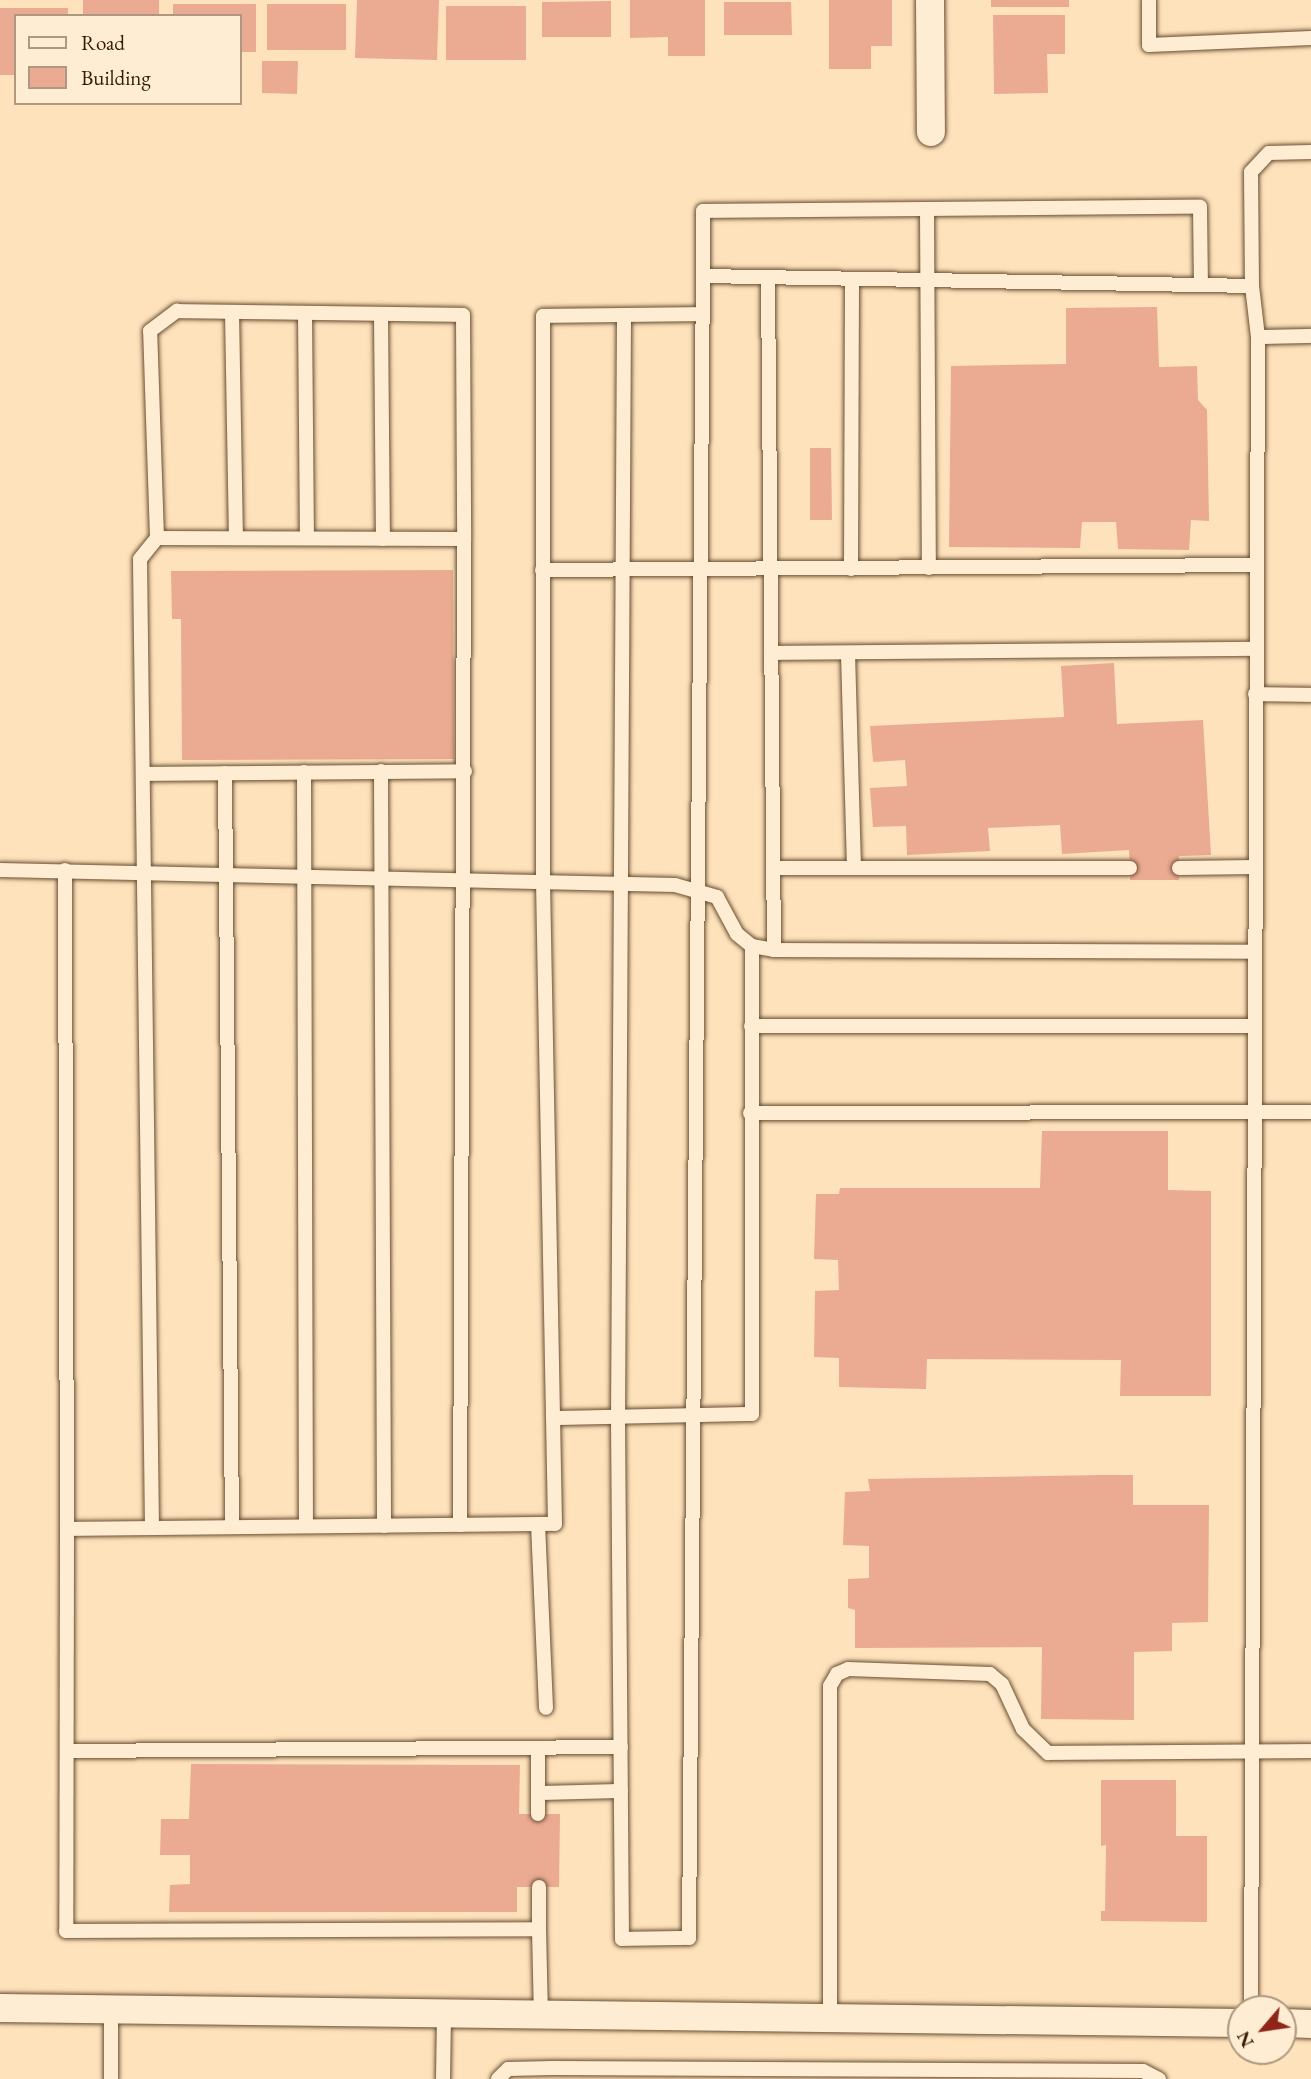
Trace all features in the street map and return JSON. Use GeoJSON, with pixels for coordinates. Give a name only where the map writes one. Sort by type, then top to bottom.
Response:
{"type":"FeatureCollection","features":[{"type":"Feature","properties":{"kind":"street"},"geometry":{"type":"LineString","coordinates":[[930,0],[931,132]]}},
{"type":"Feature","properties":{"kind":"street"},"geometry":{"type":"LineString","coordinates":[[0,2008],[1227,2023]]}},
{"type":"Feature","properties":{"kind":"lane"},"geometry":{"type":"LineString","coordinates":[[1149,0],[1149,45],[1311,38]]}},
{"type":"Feature","properties":{"kind":"lane"},"geometry":{"type":"LineString","coordinates":[[1251,1995],[1258,337],[1252,286],[1251,172],[1269,153],[1311,152]]}},
{"type":"Feature","properties":{"kind":"lane"},"geometry":{"type":"LineString","coordinates":[[624,314],[618,1419],[622,1939],[689,1938],[691,1416],[703,211],[1200,207],[1201,285]]}},
{"type":"Feature","properties":{"kind":"lane"},"geometry":{"type":"LineString","coordinates":[[927,209],[929,568]]}},
{"type":"Feature","properties":{"kind":"lane"},"geometry":{"type":"LineString","coordinates":[[703,276],[768,281],[1252,286]]}},
{"type":"Feature","properties":{"kind":"lane"},"geometry":{"type":"LineString","coordinates":[[768,281],[774,950]]}},
{"type":"Feature","properties":{"kind":"lane"},"geometry":{"type":"LineString","coordinates":[[851,569],[852,282]]}},
{"type":"Feature","properties":{"kind":"lane"},"geometry":{"type":"LineString","coordinates":[[152,1528],[140,559],[157,538],[150,331],[177,311],[463,315],[465,880],[460,1525]]}},
{"type":"Feature","properties":{"kind":"lane"},"geometry":{"type":"LineString","coordinates":[[232,312],[236,538]]}},
{"type":"Feature","properties":{"kind":"lane"},"geometry":{"type":"LineString","coordinates":[[305,313],[307,538]]}},
{"type":"Feature","properties":{"kind":"lane"},"geometry":{"type":"LineString","coordinates":[[381,314],[383,539]]}},
{"type":"Feature","properties":{"kind":"lane"},"geometry":{"type":"LineString","coordinates":[[67,1529],[555,1524],[543,882],[543,316],[702,314]]}},
{"type":"Feature","properties":{"kind":"lane"},"geometry":{"type":"LineString","coordinates":[[1258,337],[1311,336]]}},
{"type":"Feature","properties":{"kind":"lane"},"geometry":{"type":"LineString","coordinates":[[157,538],[464,539]]}},
{"type":"Feature","properties":{"kind":"lane"},"geometry":{"type":"LineString","coordinates":[[542,570],[1256,565]]}},
{"type":"Feature","properties":{"kind":"lane"},"geometry":{"type":"LineString","coordinates":[[771,653],[1255,649]]}},
{"type":"Feature","properties":{"kind":"lane"},"geometry":{"type":"LineString","coordinates":[[848,653],[854,868]]}},
{"type":"Feature","properties":{"kind":"lane"},"geometry":{"type":"LineString","coordinates":[[1255,694],[1311,695]]}},
{"type":"Feature","properties":{"kind":"lane"},"geometry":{"type":"LineString","coordinates":[[381,771],[384,1526]]}},
{"type":"Feature","properties":{"kind":"lane"},"geometry":{"type":"LineString","coordinates":[[144,774],[465,771]]}},
{"type":"Feature","properties":{"kind":"lane"},"geometry":{"type":"LineString","coordinates":[[304,772],[306,1526]]}},
{"type":"Feature","properties":{"kind":"lane"},"geometry":{"type":"LineString","coordinates":[[225,773],[232,1527]]}},
{"type":"Feature","properties":{"kind":"lane"},"geometry":{"type":"LineString","coordinates":[[773,867],[1130,868]]}},
{"type":"Feature","properties":{"kind":"lane"},"geometry":{"type":"LineString","coordinates":[[1179,868],[1255,867]]}},
{"type":"Feature","properties":{"kind":"lane"},"geometry":{"type":"LineString","coordinates":[[0,870],[619,883],[696,888],[717,897],[737,934],[752,946],[774,950],[1254,952]]}},
{"type":"Feature","properties":{"kind":"lane"},"geometry":{"type":"LineString","coordinates":[[65,870],[66,1931],[539,1929]]}},
{"type":"Feature","properties":{"kind":"lane"},"geometry":{"type":"LineString","coordinates":[[552,1418],[618,1419],[752,1414],[752,946]]}},
{"type":"Feature","properties":{"kind":"lane"},"geometry":{"type":"LineString","coordinates":[[751,1026],[1254,1026]]}},
{"type":"Feature","properties":{"kind":"lane"},"geometry":{"type":"LineString","coordinates":[[750,1113],[1311,1112]]}},
{"type":"Feature","properties":{"kind":"lane"},"geometry":{"type":"LineString","coordinates":[[538,1524],[546,1709]]}},
{"type":"Feature","properties":{"kind":"lane"},"geometry":{"type":"LineString","coordinates":[[830,2018],[830,1686],[837,1674],[848,1669],[990,1674],[1003,1684],[1023,1729],[1048,1753],[1311,1751]]}},
{"type":"Feature","properties":{"kind":"lane"},"geometry":{"type":"LineString","coordinates":[[66,1751],[621,1747]]}},
{"type":"Feature","properties":{"kind":"lane"},"geometry":{"type":"LineString","coordinates":[[538,1748],[538,1814]]}},
{"type":"Feature","properties":{"kind":"lane"},"geometry":{"type":"LineString","coordinates":[[539,1793],[621,1791]]}},
{"type":"Feature","properties":{"kind":"lane"},"geometry":{"type":"LineString","coordinates":[[539,1887],[541,2014]]}},
{"type":"Feature","properties":{"kind":"lane"},"geometry":{"type":"LineString","coordinates":[[111,2010],[111,2079]]}},
{"type":"Feature","properties":{"kind":"lane"},"geometry":{"type":"LineString","coordinates":[[443,2079],[444,2013]]}},
{"type":"Feature","properties":{"kind":"lane"},"geometry":{"type":"LineString","coordinates":[[498,2079],[502,2070],[519,2068],[1143,2071],[1159,2079]]}},
{"type":"Feature","properties":{"kind":"building"},"geometry":{"type":"Polygon","coordinates":[[[83,0],[159,0],[159,14],[83,14],[83,0]]]}},
{"type":"Feature","properties":{"kind":"building"},"geometry":{"type":"Polygon","coordinates":[[[357,0],[439,0],[437,60],[355,58],[357,0]]]}},
{"type":"Feature","properties":{"kind":"building"},"geometry":{"type":"Polygon","coordinates":[[[630,0],[705,0],[705,56],[668,56],[668,37],[630,38],[630,0]]]}},
{"type":"Feature","properties":{"kind":"building"},"geometry":{"type":"Polygon","coordinates":[[[829,0],[892,0],[892,46],[871,46],[871,69],[829,69],[829,0]]]}},
{"type":"Feature","properties":{"kind":"building"},"geometry":{"type":"Polygon","coordinates":[[[991,0],[1069,0],[1069,7],[991,7],[991,0]]]}},
{"type":"Feature","properties":{"kind":"building"},"geometry":{"type":"Polygon","coordinates":[[[611,1],[611,37],[542,37],[542,2],[611,1]]]}},
{"type":"Feature","properties":{"kind":"building"},"geometry":{"type":"Polygon","coordinates":[[[724,2],[791,2],[792,35],[724,35],[724,2]]]}},
{"type":"Feature","properties":{"kind":"building"},"geometry":{"type":"Polygon","coordinates":[[[173,4],[256,4],[256,52],[242,52],[242,14],[173,14],[173,4]]]}},
{"type":"Feature","properties":{"kind":"building"},"geometry":{"type":"Polygon","coordinates":[[[267,4],[346,4],[346,50],[267,50],[267,4]]]}},
{"type":"Feature","properties":{"kind":"building"},"geometry":{"type":"Polygon","coordinates":[[[446,6],[526,6],[526,60],[446,60],[446,6]]]}},
{"type":"Feature","properties":{"kind":"building"},"geometry":{"type":"Polygon","coordinates":[[[0,8],[68,8],[68,14],[14,14],[14,75],[0,75],[0,8]]]}},
{"type":"Feature","properties":{"kind":"building"},"geometry":{"type":"Polygon","coordinates":[[[993,15],[1065,15],[1065,54],[1047,54],[1048,93],[994,94],[993,15]]]}},
{"type":"Feature","properties":{"kind":"building"},"geometry":{"type":"Polygon","coordinates":[[[262,61],[298,61],[297,94],[262,93],[262,61]]]}},
{"type":"Feature","properties":{"kind":"building"},"geometry":{"type":"Polygon","coordinates":[[[1157,307],[1159,367],[1197,366],[1198,400],[1207,410],[1209,521],[1191,520],[1189,550],[1118,549],[1116,522],[1082,522],[1080,548],[949,547],[951,366],[1066,364],[1066,308],[1157,307]]]}},
{"type":"Feature","properties":{"kind":"building"},"geometry":{"type":"Polygon","coordinates":[[[810,448],[831,448],[832,520],[810,520],[810,448]]]}},
{"type":"Feature","properties":{"kind":"building"},"geometry":{"type":"Polygon","coordinates":[[[453,570],[454,759],[182,760],[181,619],[172,619],[171,571],[453,570]]]}},
{"type":"Feature","properties":{"kind":"building"},"geometry":{"type":"Polygon","coordinates":[[[1114,663],[1117,724],[1203,720],[1211,855],[1179,856],[1179,880],[1130,880],[1129,850],[1062,854],[1060,825],[988,828],[990,851],[907,855],[906,826],[873,827],[870,788],[907,786],[905,760],[873,762],[870,726],[1064,717],[1061,666],[1114,663]]]}},
{"type":"Feature","properties":{"kind":"building"},"geometry":{"type":"Polygon","coordinates":[[[1042,1131],[1168,1131],[1168,1190],[1211,1191],[1211,1396],[1120,1396],[1121,1360],[927,1359],[926,1389],[839,1387],[839,1358],[814,1357],[815,1291],[839,1290],[838,1260],[814,1259],[816,1194],[839,1194],[840,1188],[1040,1188],[1042,1131]]]}},
{"type":"Feature","properties":{"kind":"building"},"geometry":{"type":"Polygon","coordinates":[[[1133,1475],[1133,1505],[1209,1505],[1208,1622],[1172,1623],[1172,1651],[1134,1652],[1134,1720],[1041,1719],[1042,1647],[855,1648],[855,1610],[848,1608],[848,1579],[869,1578],[869,1546],[843,1545],[845,1492],[870,1491],[868,1479],[1133,1475]]]}},
{"type":"Feature","properties":{"kind":"building"},"geometry":{"type":"Polygon","coordinates":[[[191,1764],[520,1765],[519,1814],[560,1814],[559,1887],[517,1887],[517,1912],[169,1912],[170,1885],[190,1884],[190,1855],[160,1855],[161,1819],[189,1819],[191,1764]]]}},
{"type":"Feature","properties":{"kind":"building"},"geometry":{"type":"Polygon","coordinates":[[[1101,1780],[1176,1780],[1176,1836],[1207,1836],[1207,1922],[1101,1921],[1101,1911],[1105,1911],[1106,1845],[1101,1846],[1101,1780]]]}}]}
